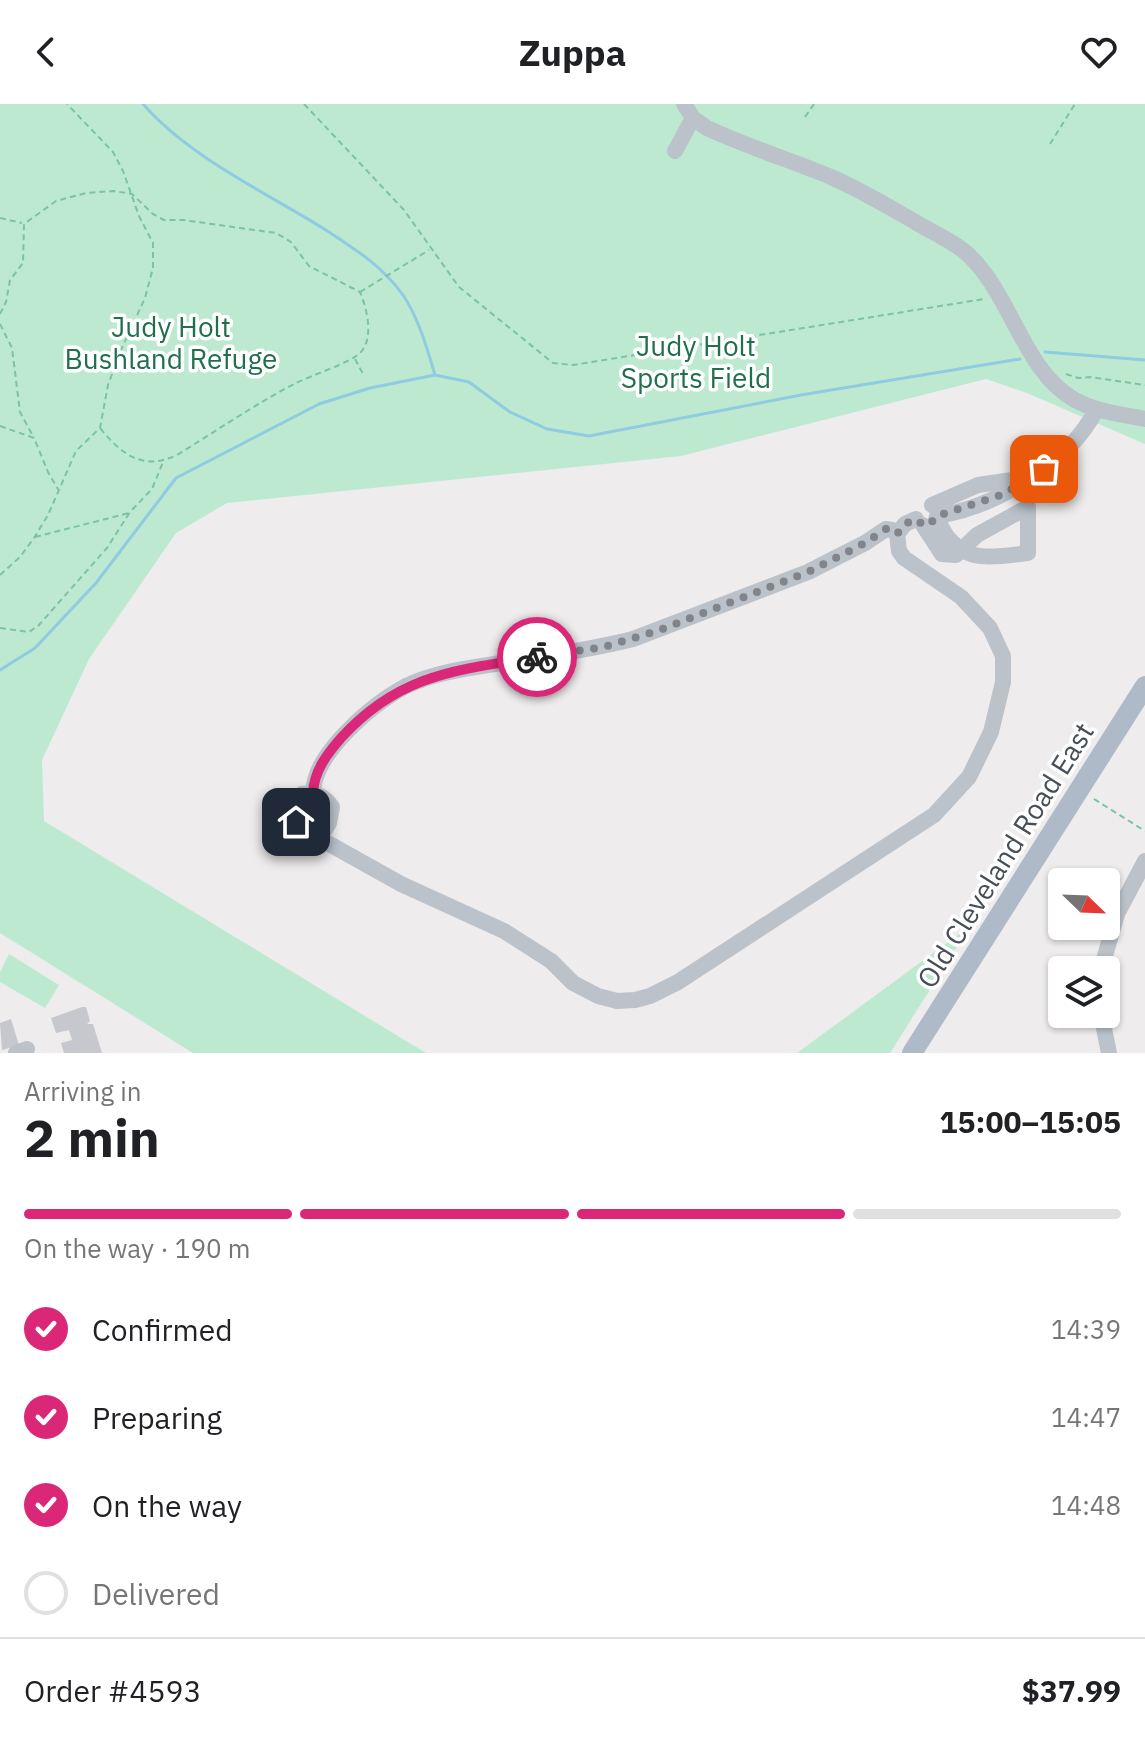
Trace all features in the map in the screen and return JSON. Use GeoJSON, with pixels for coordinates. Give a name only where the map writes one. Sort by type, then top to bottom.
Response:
{"type":"FeatureCollection","features":[{"type":"Feature","properties":{"kind":"main road","name":"Old Cleveland Road East"},"geometry":{"type":"LineString","coordinates":[[912,1053],[1145,686]]}},
{"type":"Feature","properties":{"kind":"street"},"geometry":{"type":"LineString","coordinates":[[675,151],[689,111],[715,132],[843,183],[951,243],[978,265],[1056,386],[1073,399],[1096,410],[1145,419]]}},
{"type":"Feature","properties":{"kind":"street"},"geometry":{"type":"LineString","coordinates":[[897,534],[905,524],[929,517],[978,485],[1031,478],[1072,445],[1088,427],[1096,410]]}},
{"type":"Feature","properties":{"kind":"street"},"geometry":{"type":"LineString","coordinates":[[929,517],[942,554],[956,555],[963,550]]}},
{"type":"Feature","properties":{"kind":"street"},"geometry":{"type":"LineString","coordinates":[[313,793],[320,766],[333,747],[362,718],[407,686],[453,671],[604,647],[633,639],[808,572],[886,529],[897,534],[899,551],[904,558],[961,597],[990,628],[1003,656],[1003,682],[991,732],[969,777],[934,815],[678,982],[635,1000],[617,1001],[598,996],[573,983],[542,954],[504,931],[401,884],[320,838],[296,822],[291,814],[296,797],[313,793],[325,798],[332,807],[329,823],[320,838]]}},
{"type":"Feature","properties":{"kind":"street"},"geometry":{"type":"LineString","coordinates":[[1105,956],[1117,914],[1145,861]]}},
{"type":"Feature","properties":{"kind":"street"},"geometry":{"type":"LineString","coordinates":[[1104,1028],[1109,1053]]}},
{"type":"Feature","properties":{"kind":"path"},"geometry":{"type":"LineString","coordinates":[[0,575],[20,557],[34,538],[76,451],[100,428],[108,385],[145,298],[153,268],[153,243],[113,152],[67,104]]}},
{"type":"Feature","properties":{"kind":"path"},"geometry":{"type":"LineString","coordinates":[[304,104],[404,210],[465,293],[543,357],[563,366],[999,297]]}},
{"type":"Feature","properties":{"kind":"path"},"geometry":{"type":"LineString","coordinates":[[805,117],[814,104]]}},
{"type":"Feature","properties":{"kind":"path"},"geometry":{"type":"LineString","coordinates":[[1050,144],[1073,105]]}},
{"type":"Feature","properties":{"kind":"path"},"geometry":{"type":"LineString","coordinates":[[0,218],[24,224],[56,201],[86,193],[114,191],[132,194],[164,220],[276,233],[291,242],[309,266],[360,292],[368,338],[363,351],[354,358],[294,384],[163,461],[136,459],[100,428]]}},
{"type":"Feature","properties":{"kind":"path"},"geometry":{"type":"LineString","coordinates":[[0,314],[10,280],[23,263],[24,224]]}},
{"type":"Feature","properties":{"kind":"path"},"geometry":{"type":"LineString","coordinates":[[360,292],[430,249]]}},
{"type":"Feature","properties":{"kind":"path"},"geometry":{"type":"LineString","coordinates":[[0,324],[12,348],[20,412],[59,491]]}},
{"type":"Feature","properties":{"kind":"path"},"geometry":{"type":"LineString","coordinates":[[354,358],[364,376]]}},
{"type":"Feature","properties":{"kind":"path"},"geometry":{"type":"LineString","coordinates":[[1066,374],[1145,385]]}},
{"type":"Feature","properties":{"kind":"path"},"geometry":{"type":"LineString","coordinates":[[0,426],[34,438]]}},
{"type":"Feature","properties":{"kind":"path"},"geometry":{"type":"LineString","coordinates":[[0,628],[29,632],[38,626],[107,548],[130,512],[152,489],[163,461]]}},
{"type":"Feature","properties":{"kind":"path"},"geometry":{"type":"LineString","coordinates":[[34,538],[130,512]]}},
{"type":"Feature","properties":{"kind":"path"},"geometry":{"type":"LineString","coordinates":[[1079,790],[1145,831]]}},
{"type":"Feature","properties":{"kind":"green space"},"geometry":{"type":"Polygon","coordinates":[[[0,104],[1145,104],[1145,444],[1027,393],[986,379],[681,456],[227,503],[176,533],[89,659],[42,760],[44,821],[426,1053],[193,1053],[0,933],[0,104]]]}},
{"type":"Feature","properties":{"kind":"green space"},"geometry":{"type":"Polygon","coordinates":[[[970,926],[890,1053],[797,1053],[970,926]]]}},
{"type":"Feature","properties":{"kind":"green space"},"geometry":{"type":"Polygon","coordinates":[[[9,954],[59,985],[45,1008],[0,982],[0,972],[9,954]]]}},
{"type":"Feature","properties":{"kind":"building"},"geometry":{"type":"Polygon","coordinates":[[[86,1007],[90,1021],[87,1024],[93,1024],[102,1053],[64,1053],[61,1043],[72,1040],[69,1030],[56,1033],[51,1018],[86,1007]]]}},
{"type":"Feature","properties":{"kind":"building"},"geometry":{"type":"Polygon","coordinates":[[[11,1019],[19,1045],[2,1050],[0,1023],[11,1019]]]}},
{"type":"Feature","properties":{"kind":"waterway"},"geometry":{"type":"LineString","coordinates":[[143,104],[183,141],[207,158],[329,232],[378,268],[409,304],[435,375]]}},
{"type":"Feature","properties":{"kind":"waterway"},"geometry":{"type":"LineString","coordinates":[[1045,352],[1145,360]]}},
{"type":"Feature","properties":{"kind":"waterway"},"geometry":{"type":"LineString","coordinates":[[0,670],[35,648],[96,583],[176,478],[319,404],[370,388],[435,375],[469,382],[510,412],[547,429],[589,436],[801,395],[1020,359]]}},
{"type":"Feature","properties":{"kind":"way so far"},"geometry":{"type":"LineString","coordinates":[[537,657],[604,647],[657,631],[808,572],[886,529],[897,534],[905,524],[916,519],[923,525],[929,525],[937,516],[1004,494],[1044,469]]}},
{"type":"Feature","properties":{"kind":"route"},"geometry":{"type":"LineString","coordinates":[[296,822],[291,806],[296,797],[313,793],[320,766],[333,747],[350,728],[389,697],[426,678],[537,657]]}},
{"type":"Feature","properties":{"kind":"park label","name":"Judy Holt Bushland Refuge"},"geometry":{"type":"Point","coordinates":[171,342]}},
{"type":"Feature","properties":{"kind":"park label","name":"Judy Holt Sports Field"},"geometry":{"type":"Point","coordinates":[696,361]}}]}
